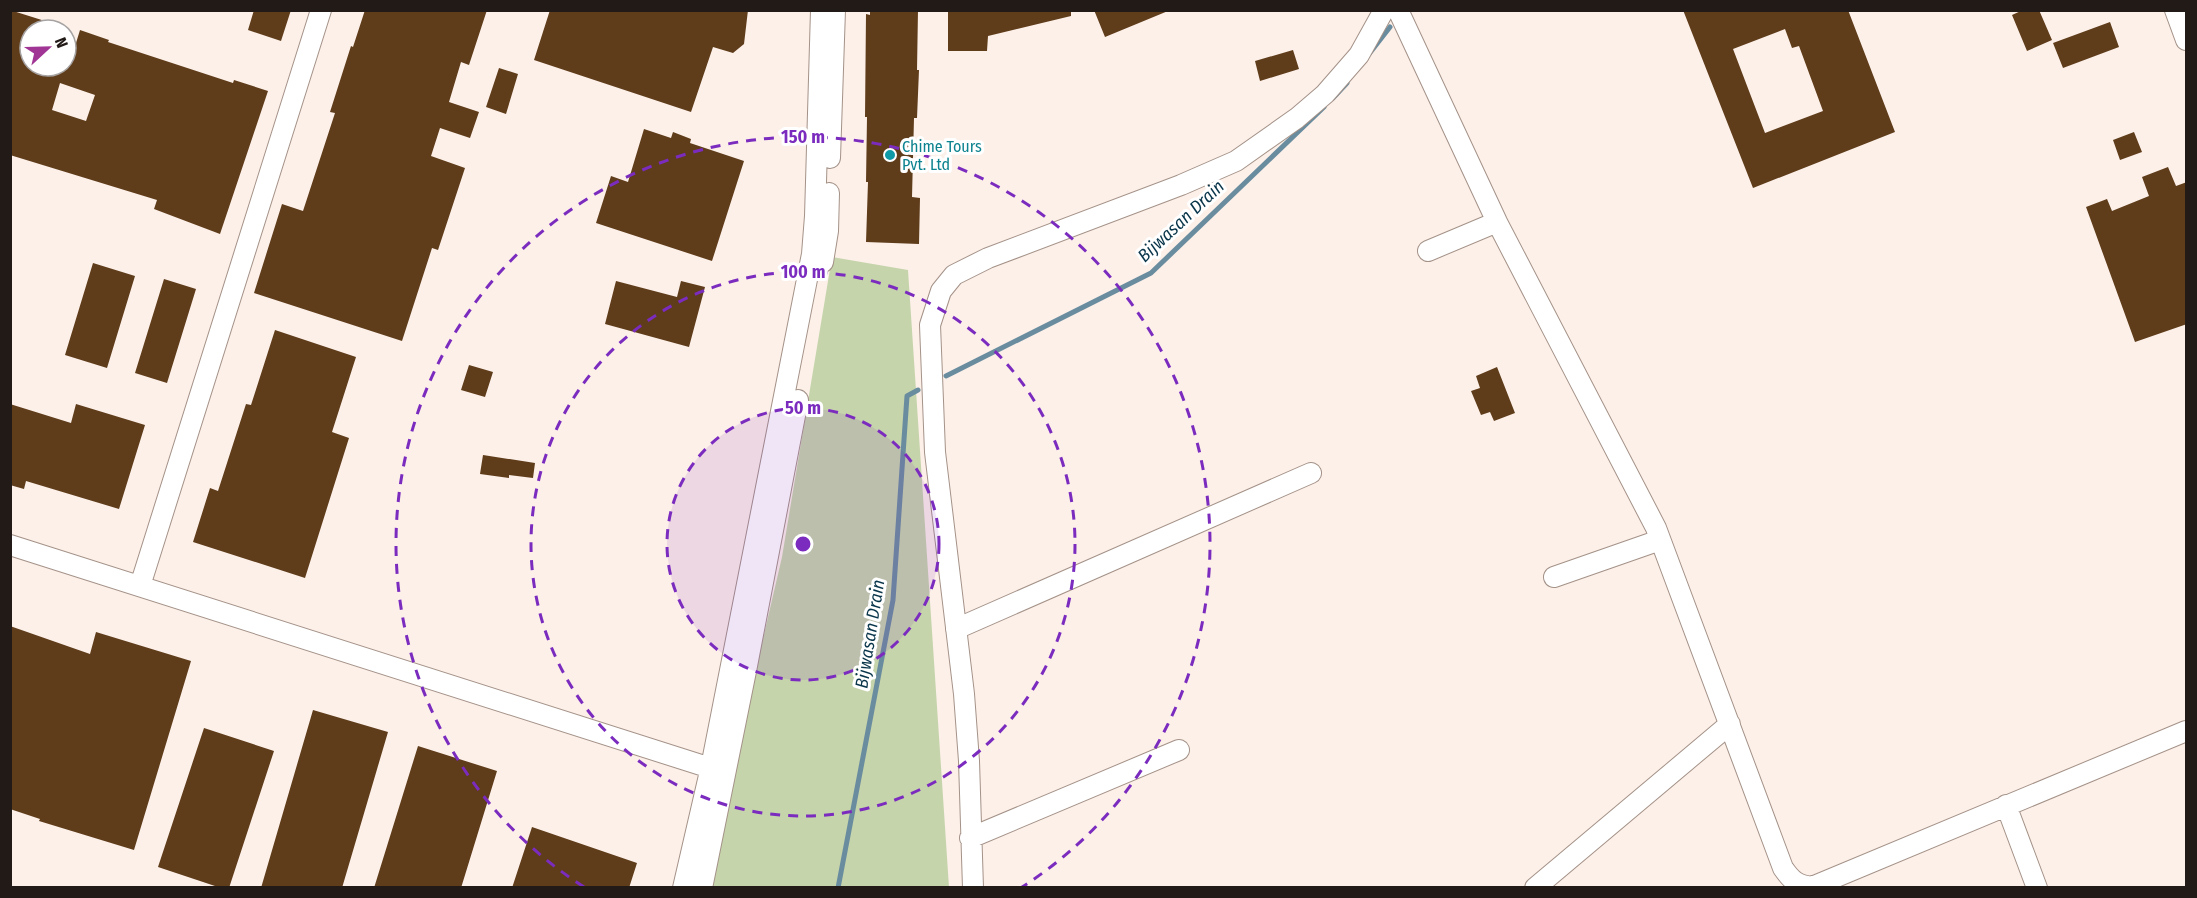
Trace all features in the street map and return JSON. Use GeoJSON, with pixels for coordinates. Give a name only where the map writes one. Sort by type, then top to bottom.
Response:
{"type":"FeatureCollection","features":[{"type":"Feature","properties":{"kind":"street"},"geometry":{"type":"LineString","coordinates":[[140,586],[321,10]]}},
{"type":"Feature","properties":{"kind":"street"},"geometry":{"type":"LineString","coordinates":[[702,888],[718,770],[812,254],[821,10]]}},
{"type":"Feature","properties":{"kind":"street"},"geometry":{"type":"LineString","coordinates":[[683,888],[718,770],[773,533],[828,231],[835,10]]}},
{"type":"Feature","properties":{"kind":"street"},"geometry":{"type":"LineString","coordinates":[[973,888],[969,761],[935,452],[930,325],[941,291],[954,274],[988,258],[1181,185],[1236,161],[1297,118],[1325,94],[1359,55],[1384,10]]}},
{"type":"Feature","properties":{"kind":"street"},"geometry":{"type":"LineString","coordinates":[[1398,10],[1497,222],[1660,540],[1784,868],[1798,887],[1812,886],[2187,731]]}},
{"type":"Feature","properties":{"kind":"street"},"geometry":{"type":"LineString","coordinates":[[2175,10],[2187,40]]}},
{"type":"Feature","properties":{"kind":"street"},"geometry":{"type":"LineString","coordinates":[[1428,251],[1497,222]]}},
{"type":"Feature","properties":{"kind":"street"},"geometry":{"type":"LineString","coordinates":[[956,629],[1311,473]]}},
{"type":"Feature","properties":{"kind":"street"},"geometry":{"type":"LineString","coordinates":[[1554,578],[1660,540]]}},
{"type":"Feature","properties":{"kind":"street"},"geometry":{"type":"LineString","coordinates":[[10,545],[718,770]]}},
{"type":"Feature","properties":{"kind":"street"},"geometry":{"type":"LineString","coordinates":[[1535,888],[1730,724]]}},
{"type":"Feature","properties":{"kind":"street"},"geometry":{"type":"LineString","coordinates":[[970,838],[1179,750]]}},
{"type":"Feature","properties":{"kind":"street"},"geometry":{"type":"LineString","coordinates":[[2006,805],[2037,888]]}},
{"type":"Feature","properties":{"kind":"green space"},"geometry":{"type":"Polygon","coordinates":[[[832,257],[908,270],[949,887],[705,888],[782,557],[832,257]]]}},
{"type":"Feature","properties":{"kind":"building"},"geometry":{"type":"Polygon","coordinates":[[[10,10],[35,18],[18,18],[18,78],[78,78],[80,30],[109,40],[108,42],[233,83],[234,80],[268,91],[220,234],[154,209],[157,200],[10,155],[10,10]],[[60,83],[52,110],[86,121],[95,95],[60,83]]]}},
{"type":"Feature","properties":{"kind":"building"},"geometry":{"type":"Polygon","coordinates":[[[254,10],[291,10],[281,41],[248,30],[254,10]]]}},
{"type":"Feature","properties":{"kind":"building"},"geometry":{"type":"Polygon","coordinates":[[[365,10],[487,10],[469,65],[461,62],[449,102],[479,112],[470,138],[440,128],[431,156],[465,168],[438,250],[432,248],[402,341],[254,293],[282,204],[303,211],[335,113],[330,112],[365,10]]]}},
{"type":"Feature","properties":{"kind":"building"},"geometry":{"type":"Polygon","coordinates":[[[550,10],[748,10],[744,44],[733,53],[713,47],[691,112],[534,60],[550,10]]]}},
{"type":"Feature","properties":{"kind":"building"},"geometry":{"type":"Polygon","coordinates":[[[870,10],[918,10],[917,70],[919,70],[917,118],[914,118],[912,197],[920,198],[919,244],[866,242],[868,182],[866,182],[867,117],[865,117],[866,14],[870,15],[870,10]]]}},
{"type":"Feature","properties":{"kind":"building"},"geometry":{"type":"Polygon","coordinates":[[[948,10],[1071,10],[1071,16],[988,36],[987,51],[948,51],[948,10]]]}},
{"type":"Feature","properties":{"kind":"building"},"geometry":{"type":"Polygon","coordinates":[[[1094,10],[1168,10],[1168,11],[1105,37],[1094,10]]]}},
{"type":"Feature","properties":{"kind":"building"},"geometry":{"type":"Polygon","coordinates":[[[1683,10],[1848,10],[1895,132],[1753,188],[1683,10]],[[1785,29],[1733,49],[1765,133],[1823,111],[1799,46],[1792,48],[1785,29]]]}},
{"type":"Feature","properties":{"kind":"building"},"geometry":{"type":"Polygon","coordinates":[[[2023,10],[2039,10],[2052,40],[2027,51],[2012,15],[2023,10]]]}},
{"type":"Feature","properties":{"kind":"building"},"geometry":{"type":"Polygon","coordinates":[[[2110,22],[2119,47],[2063,68],[2053,43],[2110,22]]]}},
{"type":"Feature","properties":{"kind":"building"},"geometry":{"type":"Polygon","coordinates":[[[1293,50],[1299,69],[1260,81],[1255,61],[1293,50]]]}},
{"type":"Feature","properties":{"kind":"building"},"geometry":{"type":"Polygon","coordinates":[[[499,68],[518,74],[506,114],[486,107],[499,68]]]}},
{"type":"Feature","properties":{"kind":"building"},"geometry":{"type":"Polygon","coordinates":[[[644,129],[671,138],[673,132],[691,139],[690,143],[744,161],[712,261],[596,223],[611,176],[628,182],[644,129]]]}},
{"type":"Feature","properties":{"kind":"building"},"geometry":{"type":"Polygon","coordinates":[[[2134,132],[2142,152],[2120,160],[2113,140],[2134,132]]]}},
{"type":"Feature","properties":{"kind":"building"},"geometry":{"type":"Polygon","coordinates":[[[2168,167],[2176,186],[2187,182],[2187,324],[2135,342],[2086,207],[2107,199],[2112,211],[2149,196],[2142,177],[2168,167]]]}},
{"type":"Feature","properties":{"kind":"building"},"geometry":{"type":"Polygon","coordinates":[[[93,263],[135,276],[107,368],[65,355],[93,263]]]}},
{"type":"Feature","properties":{"kind":"building"},"geometry":{"type":"Polygon","coordinates":[[[164,279],[196,289],[167,383],[135,373],[164,279]]]}},
{"type":"Feature","properties":{"kind":"building"},"geometry":{"type":"Polygon","coordinates":[[[616,281],[677,297],[681,281],[705,287],[689,347],[605,324],[616,281]]]}},
{"type":"Feature","properties":{"kind":"building"},"geometry":{"type":"Polygon","coordinates":[[[275,330],[356,357],[332,432],[349,438],[305,578],[193,542],[210,488],[218,491],[246,404],[251,405],[275,330]]]}},
{"type":"Feature","properties":{"kind":"building"},"geometry":{"type":"Polygon","coordinates":[[[469,365],[493,372],[485,397],[461,390],[469,365]]]}},
{"type":"Feature","properties":{"kind":"building"},"geometry":{"type":"Polygon","coordinates":[[[1497,367],[1515,413],[1494,421],[1490,412],[1481,415],[1471,391],[1480,388],[1476,376],[1497,367]]]}},
{"type":"Feature","properties":{"kind":"building"},"geometry":{"type":"Polygon","coordinates":[[[10,404],[71,423],[76,404],[145,425],[119,509],[26,481],[24,489],[10,485],[10,404]]]}},
{"type":"Feature","properties":{"kind":"building"},"geometry":{"type":"Polygon","coordinates":[[[483,455],[535,463],[533,478],[509,475],[509,478],[480,474],[483,455]]]}},
{"type":"Feature","properties":{"kind":"building"},"geometry":{"type":"Polygon","coordinates":[[[10,626],[90,654],[96,632],[191,661],[134,850],[39,821],[40,819],[10,809],[10,626]]]}},
{"type":"Feature","properties":{"kind":"building"},"geometry":{"type":"Polygon","coordinates":[[[313,710],[388,732],[342,888],[261,888],[313,710]]]}},
{"type":"Feature","properties":{"kind":"building"},"geometry":{"type":"Polygon","coordinates":[[[204,728],[274,751],[229,888],[221,888],[158,867],[204,728]]]}},
{"type":"Feature","properties":{"kind":"building"},"geometry":{"type":"Polygon","coordinates":[[[418,746],[497,771],[461,888],[374,888],[418,746]]]}},
{"type":"Feature","properties":{"kind":"building"},"geometry":{"type":"Polygon","coordinates":[[[532,827],[637,863],[629,888],[512,888],[532,827]]]}},
{"type":"Feature","properties":{"kind":"waterway","name":"Bijwasan Drain"},"geometry":{"type":"LineString","coordinates":[[1369,54],[1390,27]]}},
{"type":"Feature","properties":{"kind":"waterway","name":"Bijwasan Drain"},"geometry":{"type":"LineString","coordinates":[[1333,98],[1347,83]]}},
{"type":"Feature","properties":{"kind":"waterway","name":"Bijwasan Drain"},"geometry":{"type":"LineString","coordinates":[[946,376],[1151,273],[1324,107]]}},
{"type":"Feature","properties":{"kind":"waterway","name":"Bijwasan Drain"},"geometry":{"type":"LineString","coordinates":[[838,888],[893,600],[907,396],[918,390]]}},
{"type":"Feature","properties":{"kind":"place","name":"Chime Tours Pvt. Ltd"},"geometry":{"type":"Point","coordinates":[890,155]}}]}
